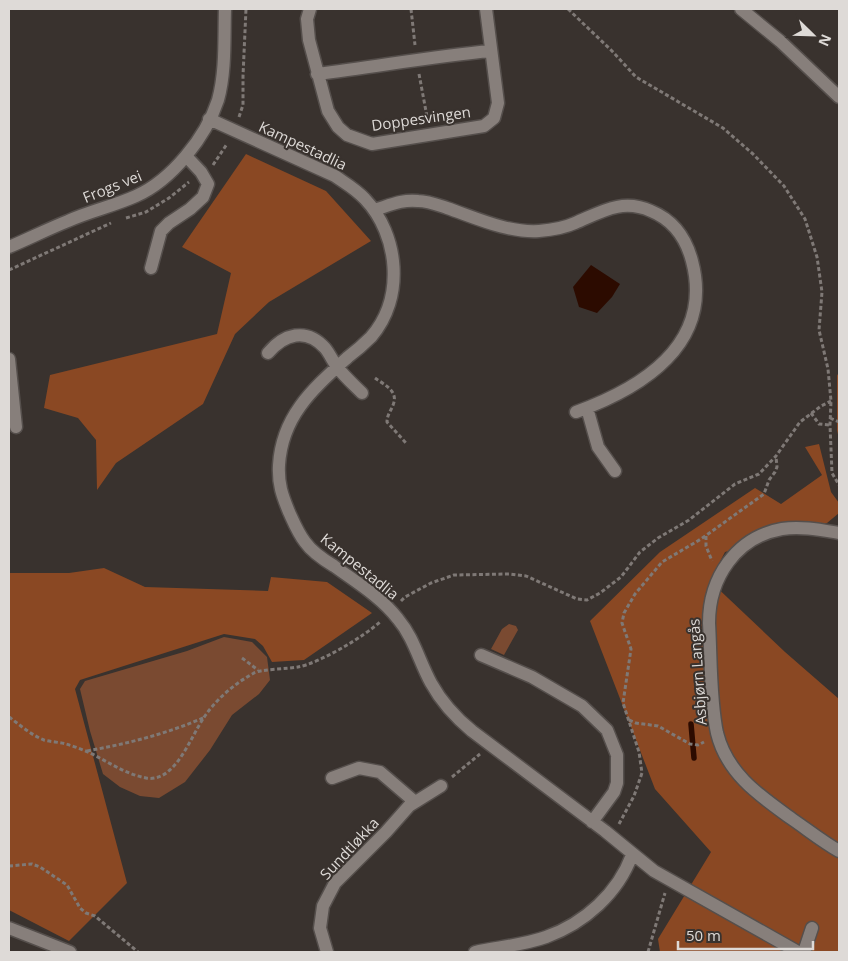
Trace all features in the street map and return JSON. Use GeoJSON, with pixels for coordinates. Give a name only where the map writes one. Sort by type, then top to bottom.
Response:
{"type":"FeatureCollection","features":[{"type":"Feature","properties":{"kind":"street","name":"Frogs vei"},"geometry":{"type":"LineString","coordinates":[[9,248],[68,220],[136,196],[152,187],[186,156],[199,139],[218,100],[223,63],[225,9]]}},
{"type":"Feature","properties":{"kind":"street","name":"Doppesvingen"},"geometry":{"type":"LineString","coordinates":[[310,9],[307,20],[309,40],[328,111],[338,127],[348,135],[372,144],[484,126],[494,118],[498,103],[486,9]]}},
{"type":"Feature","properties":{"kind":"street"},"geometry":{"type":"LineString","coordinates":[[741,9],[780,41],[839,97]]}},
{"type":"Feature","properties":{"kind":"street"},"geometry":{"type":"LineString","coordinates":[[317,74],[387,66],[431,57],[491,51]]}},
{"type":"Feature","properties":{"kind":"street","name":"Kampestadlia"},"geometry":{"type":"LineString","coordinates":[[209,119],[335,176],[353,188],[374,210],[388,236],[392,249],[393,290],[380,325],[370,338],[303,401],[290,419],[282,442],[279,465],[280,492],[294,525],[306,544],[324,559],[372,592],[398,618],[412,640],[431,683],[451,714],[611,836],[654,872],[798,952]]}},
{"type":"Feature","properties":{"kind":"street"},"geometry":{"type":"LineString","coordinates":[[151,268],[161,231],[203,197],[208,184],[201,172],[186,156]]}},
{"type":"Feature","properties":{"kind":"street"},"geometry":{"type":"LineString","coordinates":[[374,210],[403,201],[418,201],[501,226],[519,230],[538,231],[574,224],[604,209],[634,206],[656,213],[674,226],[684,238],[695,272],[694,311],[688,330],[678,347],[665,362],[650,374],[619,393],[581,410],[598,447],[615,471]]}},
{"type":"Feature","properties":{"kind":"street"},"geometry":{"type":"LineString","coordinates":[[268,353],[280,341],[289,336],[302,335],[315,340],[325,348],[337,367],[362,393]]}},
{"type":"Feature","properties":{"kind":"street"},"geometry":{"type":"LineString","coordinates":[[9,359],[16,428]]}},
{"type":"Feature","properties":{"kind":"street","name":"Asbjørn Langås"},"geometry":{"type":"LineString","coordinates":[[839,533],[799,528],[782,529],[752,540],[739,550],[722,569],[714,587],[709,608],[717,733],[733,768],[745,783],[760,796],[839,851]]}},
{"type":"Feature","properties":{"kind":"street"},"geometry":{"type":"LineString","coordinates":[[482,655],[532,677],[582,706],[607,730],[617,755],[616,782],[614,792],[592,822]]}},
{"type":"Feature","properties":{"kind":"street"},"geometry":{"type":"LineString","coordinates":[[332,778],[359,768],[380,772],[415,802]]}},
{"type":"Feature","properties":{"kind":"street","name":"Sundtløkka"},"geometry":{"type":"LineString","coordinates":[[327,952],[320,928],[323,906],[336,883],[409,806],[441,786]]}},
{"type":"Feature","properties":{"kind":"street"},"geometry":{"type":"LineString","coordinates":[[475,952],[545,937],[567,928],[601,904],[620,882],[632,854]]}},
{"type":"Feature","properties":{"kind":"street"},"geometry":{"type":"LineString","coordinates":[[9,928],[70,952]]}},
{"type":"Feature","properties":{"kind":"street"},"geometry":{"type":"LineString","coordinates":[[804,952],[812,928]]}},
{"type":"Feature","properties":{"kind":"path"},"geometry":{"type":"LineString","coordinates":[[568,9],[636,77],[723,128],[753,154],[784,186],[805,219],[818,257],[822,292],[819,330],[828,369],[831,401],[832,473],[839,485]]}},
{"type":"Feature","properties":{"kind":"path"},"geometry":{"type":"LineString","coordinates":[[375,378],[392,390],[394,402],[387,422],[406,443]]}},
{"type":"Feature","properties":{"kind":"path"},"geometry":{"type":"LineString","coordinates":[[9,717],[44,740],[66,744],[86,751],[129,774],[159,778],[167,773],[179,759],[203,718],[220,698],[245,678],[258,670],[282,670],[318,661],[378,624],[405,597],[431,583],[454,575],[509,574],[526,576],[577,599],[587,600],[600,593],[621,577],[640,552],[658,538],[689,520],[735,484],[759,474],[776,456],[800,422],[831,401]]}},
{"type":"Feature","properties":{"kind":"path"},"geometry":{"type":"LineString","coordinates":[[811,413],[819,424],[830,425]]}},
{"type":"Feature","properties":{"kind":"path"},"geometry":{"type":"LineString","coordinates":[[830,418],[839,422]]}},
{"type":"Feature","properties":{"kind":"path"},"geometry":{"type":"LineString","coordinates":[[611,836],[634,796],[642,773],[639,752],[628,720],[623,697],[631,649],[622,623],[624,613],[635,594],[662,562],[706,535],[764,494],[777,466],[776,456]]}},
{"type":"Feature","properties":{"kind":"path"},"geometry":{"type":"LineString","coordinates":[[706,535],[706,546],[709,555],[714,564],[722,569]]}},
{"type":"Feature","properties":{"kind":"path"},"geometry":{"type":"LineString","coordinates":[[242,658],[258,670]]}},
{"type":"Feature","properties":{"kind":"path"},"geometry":{"type":"LineString","coordinates":[[86,751],[185,726],[203,718]]}},
{"type":"Feature","properties":{"kind":"path"},"geometry":{"type":"LineString","coordinates":[[628,720],[658,726],[690,744],[698,745],[717,733]]}},
{"type":"Feature","properties":{"kind":"path"},"geometry":{"type":"LineString","coordinates":[[441,786],[490,745]]}},
{"type":"Feature","properties":{"kind":"path"},"geometry":{"type":"LineString","coordinates":[[9,866],[32,864],[40,867],[67,885],[80,908],[86,913],[95,916],[138,952]]}},
{"type":"Feature","properties":{"kind":"path"},"geometry":{"type":"LineString","coordinates":[[648,952],[666,890],[654,872]]}},
{"type":"Feature","properties":{"kind":"shaded area"},"geometry":{"type":"Polygon","coordinates":[[[246,154],[326,191],[371,241],[269,302],[235,334],[203,404],[116,463],[97,490],[96,440],[78,418],[44,408],[50,375],[217,334],[231,273],[182,247],[246,154]]]}},
{"type":"Feature","properties":{"kind":"shaded area"},"geometry":{"type":"Polygon","coordinates":[[[591,265],[620,284],[612,297],[597,313],[579,307],[573,287],[591,265]]]}},
{"type":"Feature","properties":{"kind":"shaded area"},"geometry":{"type":"Polygon","coordinates":[[[837,374],[839,377],[839,439],[837,430],[837,374]]]}},
{"type":"Feature","properties":{"kind":"shaded area"},"geometry":{"type":"Polygon","coordinates":[[[819,444],[831,492],[839,503],[839,513],[827,523],[725,552],[710,581],[785,652],[839,699],[839,952],[660,952],[658,939],[711,852],[655,789],[590,621],[660,552],[755,488],[781,504],[822,475],[805,447],[819,444]]]}},
{"type":"Feature","properties":{"kind":"shaded area"},"geometry":{"type":"Polygon","coordinates":[[[104,568],[145,587],[268,591],[271,577],[327,582],[372,613],[304,660],[272,662],[263,646],[255,639],[224,634],[80,680],[75,689],[127,883],[69,941],[9,910],[9,573],[69,573],[104,568]]]}},
{"type":"Feature","properties":{"kind":"shaded area"},"geometry":{"type":"Polygon","coordinates":[[[509,624],[516,626],[518,630],[504,655],[491,649],[502,629],[509,624]]]}},
{"type":"Feature","properties":{"kind":"shaded area"},"geometry":{"type":"Polygon","coordinates":[[[224,637],[252,642],[267,657],[270,680],[259,694],[232,715],[210,750],[185,782],[159,798],[140,796],[120,787],[103,774],[80,689],[85,681],[187,651],[224,637]]]}},
{"type":"Feature","properties":{"kind":"waterway"},"geometry":{"type":"LineString","coordinates":[[691,724],[694,758]]}}]}
